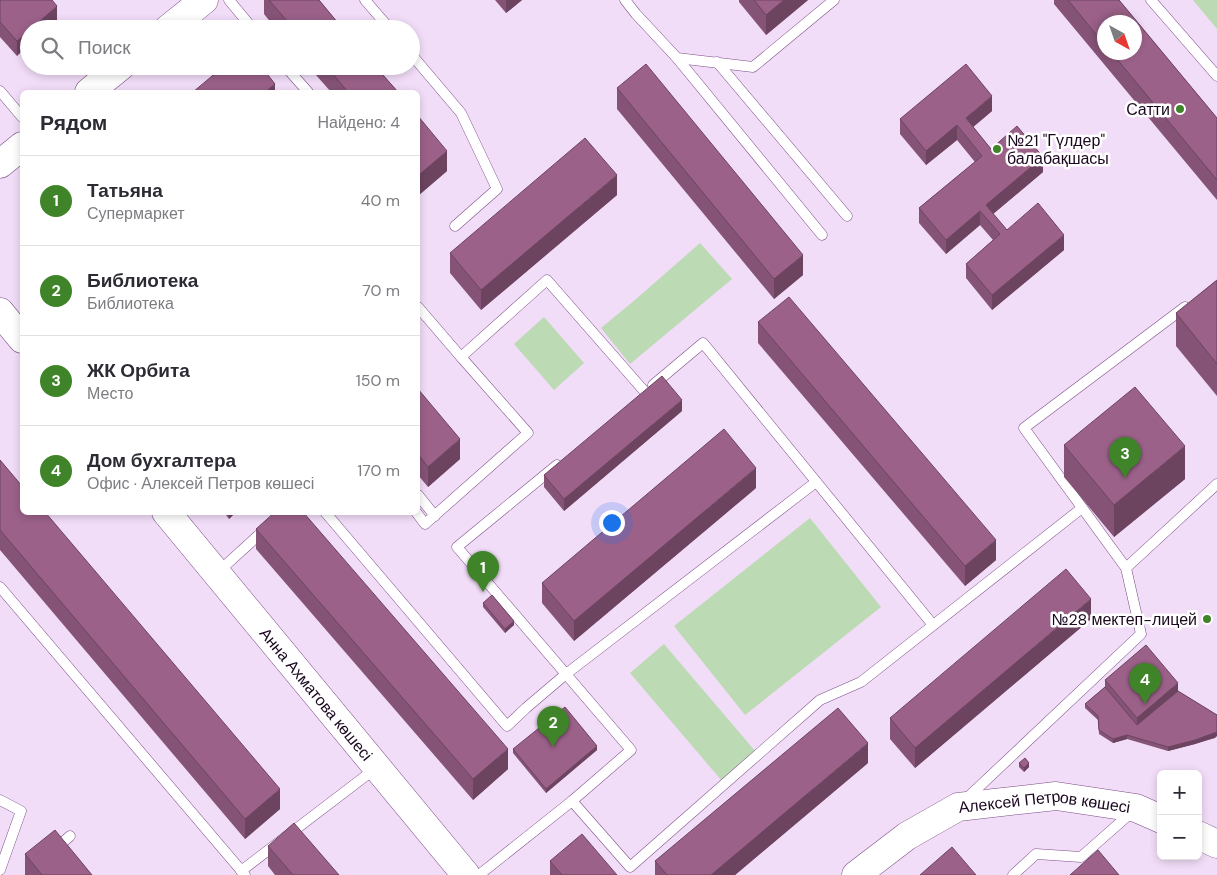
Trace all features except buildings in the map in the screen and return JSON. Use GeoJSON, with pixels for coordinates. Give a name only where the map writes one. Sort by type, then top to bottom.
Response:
{"type":"FeatureCollection","features":[{"type":"Feature","properties":{"kind":"street"},"geometry":{"type":"LineString","coordinates":[[179,20],[204,0]]}},
{"type":"Feature","properties":{"kind":"street"},"geometry":{"type":"LineString","coordinates":[[92,90],[111,75]]}},
{"type":"Feature","properties":{"kind":"street"},"geometry":{"type":"LineString","coordinates":[[0,164],[20,148]]}},
{"type":"Feature","properties":{"kind":"street"},"geometry":{"type":"LineString","coordinates":[[0,312],[20,337]]}},
{"type":"Feature","properties":{"kind":"street","name":"Анна Ахматова көшесі"},"geometry":{"type":"LineString","coordinates":[[168,515],[466,875]]}},
{"type":"Feature","properties":{"kind":"street","name":"Алексей Петров көшесі"},"geometry":{"type":"LineString","coordinates":[[856,875],[907,836],[958,806],[1056,796],[1136,808],[1157,817]]}},
{"type":"Feature","properties":{"kind":"street"},"geometry":{"type":"LineString","coordinates":[[1202,837],[1217,844]]}},
{"type":"Feature","properties":{"kind":"lane"},"geometry":{"type":"LineString","coordinates":[[229,0],[246,20]]}},
{"type":"Feature","properties":{"kind":"lane"},"geometry":{"type":"LineString","coordinates":[[366,0],[383,20]]}},
{"type":"Feature","properties":{"kind":"lane"},"geometry":{"type":"LineString","coordinates":[[625,0],[677,58],[822,235]]}},
{"type":"Feature","properties":{"kind":"lane"},"geometry":{"type":"LineString","coordinates":[[677,58],[753,67],[834,0]]}},
{"type":"Feature","properties":{"kind":"lane"},"geometry":{"type":"LineString","coordinates":[[1151,0],[1217,76]]}},
{"type":"Feature","properties":{"kind":"lane"},"geometry":{"type":"LineString","coordinates":[[717,62],[847,216]]}},
{"type":"Feature","properties":{"kind":"lane"},"geometry":{"type":"LineString","coordinates":[[420,65],[461,113],[498,190],[455,226]]}},
{"type":"Feature","properties":{"kind":"lane"},"geometry":{"type":"LineString","coordinates":[[293,75],[306,90]]}},
{"type":"Feature","properties":{"kind":"lane"},"geometry":{"type":"LineString","coordinates":[[0,91],[20,115]]}},
{"type":"Feature","properties":{"kind":"lane"},"geometry":{"type":"LineString","coordinates":[[461,357],[547,280],[642,395],[703,343],[933,625]]}},
{"type":"Feature","properties":{"kind":"lane"},"geometry":{"type":"LineString","coordinates":[[958,806],[1141,634],[1126,568],[1024,428],[1194,300]]}},
{"type":"Feature","properties":{"kind":"lane"},"geometry":{"type":"LineString","coordinates":[[418,515],[426,524],[528,433],[420,309]]}},
{"type":"Feature","properties":{"kind":"lane"},"geometry":{"type":"LineString","coordinates":[[479,875],[572,801],[630,750],[457,547],[563,460]]}},
{"type":"Feature","properties":{"kind":"lane"},"geometry":{"type":"LineString","coordinates":[[328,515],[507,726],[566,674],[816,482]]}},
{"type":"Feature","properties":{"kind":"lane"},"geometry":{"type":"LineString","coordinates":[[1126,568],[1217,484]]}},
{"type":"Feature","properties":{"kind":"lane"},"geometry":{"type":"LineString","coordinates":[[420,498],[435,516]]}},
{"type":"Feature","properties":{"kind":"lane"},"geometry":{"type":"LineString","coordinates":[[572,801],[630,867],[820,700],[861,682],[1082,508]]}},
{"type":"Feature","properties":{"kind":"lane"},"geometry":{"type":"LineString","coordinates":[[216,574],[281,515]]}},
{"type":"Feature","properties":{"kind":"lane"},"geometry":{"type":"LineString","coordinates":[[0,587],[243,873],[377,767]]}},
{"type":"Feature","properties":{"kind":"lane"},"geometry":{"type":"LineString","coordinates":[[0,800],[21,811],[0,870]]}},
{"type":"Feature","properties":{"kind":"lane"},"geometry":{"type":"LineString","coordinates":[[1013,875],[1036,854],[1082,857],[1136,808]]}},
{"type":"Feature","properties":{"kind":"lane"},"geometry":{"type":"LineString","coordinates":[[48,856],[70,836]]}},
{"type":"Feature","properties":{"kind":"green space"},"geometry":{"type":"Polygon","coordinates":[[[1193,0],[1217,0],[1217,29],[1193,0]]]}},
{"type":"Feature","properties":{"kind":"green space"},"geometry":{"type":"Polygon","coordinates":[[[700,243],[732,279],[630,364],[601,328],[700,243]]]}},
{"type":"Feature","properties":{"kind":"green space"},"geometry":{"type":"Polygon","coordinates":[[[544,317],[584,363],[554,390],[514,344],[544,317]]]}},
{"type":"Feature","properties":{"kind":"green space"},"geometry":{"type":"Polygon","coordinates":[[[810,518],[881,607],[745,715],[674,626],[810,518]]]}},
{"type":"Feature","properties":{"kind":"green space"},"geometry":{"type":"Polygon","coordinates":[[[664,644],[756,752],[722,781],[630,673],[664,644]]]}},
{"type":"Feature","properties":{"kind":"place","name":"Сатти"},"geometry":{"type":"Point","coordinates":[1180,109]}},
{"type":"Feature","properties":{"kind":"place","name":"№21 \"Гүлдер\" балабақшасы"},"geometry":{"type":"Point","coordinates":[997,149]}},
{"type":"Feature","properties":{"kind":"place","name":"ЖК Орбита"},"geometry":{"type":"Point","coordinates":[1125,478]}},
{"type":"Feature","properties":{"kind":"place","name":"Татьяна"},"geometry":{"type":"Point","coordinates":[483,592]}},
{"type":"Feature","properties":{"kind":"place","name":"№28 мектеп-лицей"},"geometry":{"type":"Point","coordinates":[1207,619]}},
{"type":"Feature","properties":{"kind":"place","name":"Дом бухгалтера"},"geometry":{"type":"Point","coordinates":[1145,704]}},
{"type":"Feature","properties":{"kind":"place","name":"Библиотека"},"geometry":{"type":"Point","coordinates":[553,747]}}]}
